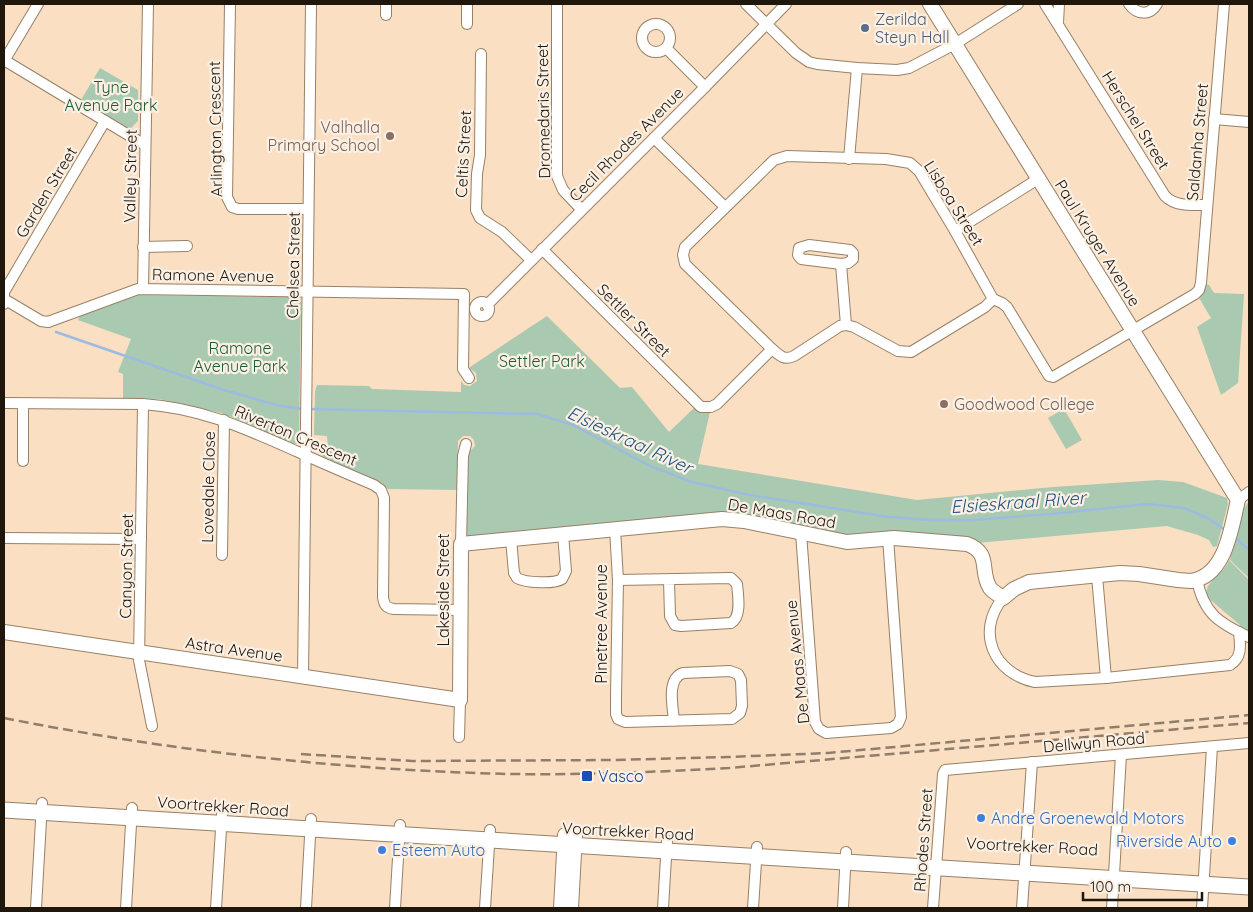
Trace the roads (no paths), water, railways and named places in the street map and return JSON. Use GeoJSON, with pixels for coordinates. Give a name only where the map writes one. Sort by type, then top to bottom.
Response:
{"type":"FeatureCollection","features":[{"type":"Feature","properties":{"kind":"main road","name":"Voortrekker Road"},"geometry":{"type":"LineString","coordinates":[[4,800],[42,808]]}},
{"type":"Feature","properties":{"kind":"main road","name":"Voortrekker Road"},"geometry":{"type":"LineString","coordinates":[[4,810],[42,808],[132,813],[1203,879],[1249,877]]}},
{"type":"Feature","properties":{"kind":"main road","name":"Voortrekker Road"},"geometry":{"type":"LineString","coordinates":[[1203,879],[1249,887]]}},
{"type":"Feature","properties":{"kind":"street"},"geometry":{"type":"LineString","coordinates":[[38,4],[4,61],[145,145]]}},
{"type":"Feature","properties":{"kind":"street","name":"Valley Street"},"geometry":{"type":"LineString","coordinates":[[143,289],[148,4]]}},
{"type":"Feature","properties":{"kind":"street","name":"Arlington Crescent"},"geometry":{"type":"LineString","coordinates":[[230,4],[227,197],[229,204],[238,209],[308,209]]}},
{"type":"Feature","properties":{"kind":"street","name":"Chelsea Street"},"geometry":{"type":"LineString","coordinates":[[303,677],[310,4]]}},
{"type":"Feature","properties":{"kind":"street"},"geometry":{"type":"LineString","coordinates":[[386,4],[386,15]]}},
{"type":"Feature","properties":{"kind":"street"},"geometry":{"type":"LineString","coordinates":[[467,4],[467,24]]}},
{"type":"Feature","properties":{"kind":"street","name":"Dromedaris Street"},"geometry":{"type":"LineString","coordinates":[[557,4],[557,172],[559,184],[581,209]]}},
{"type":"Feature","properties":{"kind":"street"},"geometry":{"type":"LineString","coordinates":[[746,4],[796,53],[809,62],[857,68],[897,70],[909,68],[955,44],[1018,4]]}},
{"type":"Feature","properties":{"kind":"street","name":"Cecil Rhodes Avenue"},"geometry":{"type":"LineString","coordinates":[[487,305],[581,209],[706,87],[786,4]]}},
{"type":"Feature","properties":{"kind":"street","name":"Paul Kruger Avenue"},"geometry":{"type":"LineString","coordinates":[[930,4],[1132,331],[1244,496]]}},
{"type":"Feature","properties":{"kind":"street","name":"Herschel Street"},"geometry":{"type":"LineString","coordinates":[[1045,4],[1165,196],[1179,204],[1207,205]]}},
{"type":"Feature","properties":{"kind":"street"},"geometry":{"type":"LineString","coordinates":[[1058,23],[1059,4]]}},
{"type":"Feature","properties":{"kind":"street"},"geometry":{"type":"LineString","coordinates":[[1129,4],[1135,10],[1146,12],[1152,10],[1157,4]]}},
{"type":"Feature","properties":{"kind":"street","name":"Saldanha Street"},"geometry":{"type":"LineString","coordinates":[[1132,331],[1195,294],[1199,290],[1201,283],[1224,4]]}},
{"type":"Feature","properties":{"kind":"street"},"geometry":{"type":"LineString","coordinates":[[666,48],[706,87]]}},
{"type":"Feature","properties":{"kind":"street","name":"Celtis Street"},"geometry":{"type":"LineString","coordinates":[[481,54],[480,155],[477,174],[476,210],[480,218],[502,232],[531,260]]}},
{"type":"Feature","properties":{"kind":"street"},"geometry":{"type":"LineString","coordinates":[[849,159],[857,68]]}},
{"type":"Feature","properties":{"kind":"street"},"geometry":{"type":"LineString","coordinates":[[1214,119],[1249,122]]}},
{"type":"Feature","properties":{"kind":"street","name":"Garden Street"},"geometry":{"type":"LineString","coordinates":[[4,304],[4,292],[105,121]]}},
{"type":"Feature","properties":{"kind":"street"},"geometry":{"type":"LineString","coordinates":[[654,138],[725,207]]}},
{"type":"Feature","properties":{"kind":"street","name":"Lisboa Street"},"geometry":{"type":"LineString","coordinates":[[772,349],[685,264],[682,255],[685,247],[768,164],[780,157],[886,159],[910,163],[919,171],[994,299],[1007,307],[1049,376],[1053,377],[1132,331]]}},
{"type":"Feature","properties":{"kind":"street"},"geometry":{"type":"LineString","coordinates":[[955,231],[1038,179]]}},
{"type":"Feature","properties":{"kind":"street"},"geometry":{"type":"LineString","coordinates":[[809,245],[850,250],[853,254],[853,259],[848,263],[841,264],[804,260],[799,257],[798,250],[801,246],[809,245]]}},
{"type":"Feature","properties":{"kind":"street"},"geometry":{"type":"LineString","coordinates":[[143,246],[187,246]]}},
{"type":"Feature","properties":{"kind":"street","name":"Settler Street"},"geometry":{"type":"LineString","coordinates":[[542,249],[701,407],[707,408],[718,404],[772,349]]}},
{"type":"Feature","properties":{"kind":"street"},"geometry":{"type":"LineString","coordinates":[[841,264],[846,325]]}},
{"type":"Feature","properties":{"kind":"street","name":"Ramone Avenue"},"geometry":{"type":"LineString","coordinates":[[4,299],[41,321],[48,322],[138,289],[464,294],[463,369],[469,378]]}},
{"type":"Feature","properties":{"kind":"street"},"geometry":{"type":"LineString","coordinates":[[772,349],[783,358],[791,358],[840,326],[846,325],[854,327],[898,351],[909,353],[918,350],[985,307],[994,299]]}},
{"type":"Feature","properties":{"kind":"street","name":"Riverton Crescent"},"geometry":{"type":"LineString","coordinates":[[4,404],[143,404],[186,410],[224,420],[374,485],[382,493],[384,504],[383,597],[386,607],[394,609],[461,610]]}},
{"type":"Feature","properties":{"kind":"street"},"geometry":{"type":"LineString","coordinates":[[22,461],[23,404]]}},
{"type":"Feature","properties":{"kind":"street","name":"Canyon Street"},"geometry":{"type":"LineString","coordinates":[[143,404],[140,653],[152,726]]}},
{"type":"Feature","properties":{"kind":"street","name":"Lovedale Close"},"geometry":{"type":"LineString","coordinates":[[222,555],[224,420]]}},
{"type":"Feature","properties":{"kind":"street","name":"Lakeside Street"},"geometry":{"type":"LineString","coordinates":[[459,737],[462,456],[466,444]]}},
{"type":"Feature","properties":{"kind":"street"},"geometry":{"type":"LineString","coordinates":[[1238,632],[1239,654],[1237,660],[1230,665],[1106,678],[1035,682],[1015,676],[998,660],[991,643],[991,623],[996,608],[1003,598],[1025,583],[1132,573],[1178,580],[1197,580],[1215,569],[1224,553],[1234,515],[1244,496]]}},
{"type":"Feature","properties":{"kind":"street","name":"De Maas Road"},"geometry":{"type":"LineString","coordinates":[[461,544],[722,519],[744,521],[847,542],[888,538],[959,542],[971,545],[982,554],[991,588],[1003,598]]}},
{"type":"Feature","properties":{"kind":"street","name":"Pinetree Avenue"},"geometry":{"type":"LineString","coordinates":[[615,529],[618,580],[616,714],[618,719],[625,722],[674,721]]}},
{"type":"Feature","properties":{"kind":"street"},"geometry":{"type":"LineString","coordinates":[[511,539],[514,573],[517,578],[525,582],[556,582],[562,579],[566,571],[563,534]]}},
{"type":"Feature","properties":{"kind":"street","name":"De Maas Avenue"},"geometry":{"type":"LineString","coordinates":[[801,534],[815,722],[819,730],[826,733],[891,728],[898,724],[901,717],[888,538]]}},
{"type":"Feature","properties":{"kind":"street"},"geometry":{"type":"LineString","coordinates":[[4,538],[141,539]]}},
{"type":"Feature","properties":{"kind":"street"},"geometry":{"type":"LineString","coordinates":[[1097,576],[1106,678]]}},
{"type":"Feature","properties":{"kind":"street"},"geometry":{"type":"LineString","coordinates":[[618,580],[733,578],[738,590],[738,612],[736,619],[731,623],[681,626],[675,624],[670,616],[669,580]]}},
{"type":"Feature","properties":{"kind":"street"},"geometry":{"type":"LineString","coordinates":[[1197,580],[1202,601],[1209,611],[1219,620],[1249,637]]}},
{"type":"Feature","properties":{"kind":"street","name":"Astra Avenue"},"geometry":{"type":"LineString","coordinates":[[4,632],[460,700]]}},
{"type":"Feature","properties":{"kind":"street"},"geometry":{"type":"LineString","coordinates":[[730,671],[740,677],[742,706],[736,718],[674,721],[672,688],[673,682],[678,675],[683,673],[730,671]]}},
{"type":"Feature","properties":{"kind":"street","name":"Dellwyn Road"},"geometry":{"type":"LineString","coordinates":[[943,774],[948,769],[1249,743]]}},
{"type":"Feature","properties":{"kind":"street"},"geometry":{"type":"LineString","coordinates":[[1202,908],[1212,747]]}},
{"type":"Feature","properties":{"kind":"street"},"geometry":{"type":"LineString","coordinates":[[1112,908],[1121,755]]}},
{"type":"Feature","properties":{"kind":"street"},"geometry":{"type":"LineString","coordinates":[[1022,908],[1032,762]]}},
{"type":"Feature","properties":{"kind":"street","name":"Rhodes Street"},"geometry":{"type":"LineString","coordinates":[[933,908],[943,774]]}},
{"type":"Feature","properties":{"kind":"street"},"geometry":{"type":"LineString","coordinates":[[36,908],[42,808]]}},
{"type":"Feature","properties":{"kind":"street"},"geometry":{"type":"LineString","coordinates":[[126,908],[132,813]]}},
{"type":"Feature","properties":{"kind":"street"},"geometry":{"type":"LineString","coordinates":[[216,908],[221,819]]}},
{"type":"Feature","properties":{"kind":"street"},"geometry":{"type":"LineString","coordinates":[[306,908],[311,824]]}},
{"type":"Feature","properties":{"kind":"street"},"geometry":{"type":"LineString","coordinates":[[395,908],[400,830]]}},
{"type":"Feature","properties":{"kind":"street"},"geometry":{"type":"LineString","coordinates":[[485,908],[489,835]]}},
{"type":"Feature","properties":{"kind":"street"},"geometry":{"type":"LineString","coordinates":[[560,908],[570,840]]}},
{"type":"Feature","properties":{"kind":"street"},"geometry":{"type":"LineString","coordinates":[[570,840],[571,908]]}},
{"type":"Feature","properties":{"kind":"street"},"geometry":{"type":"LineString","coordinates":[[663,908],[667,846]]}},
{"type":"Feature","properties":{"kind":"street"},"geometry":{"type":"LineString","coordinates":[[753,908],[756,852]]}},
{"type":"Feature","properties":{"kind":"street"},"geometry":{"type":"LineString","coordinates":[[843,908],[846,857]]}},
{"type":"Feature","properties":{"kind":"waterway","name":"Elsieskraal River"},"geometry":{"type":"LineString","coordinates":[[56,332],[224,390],[280,406],[303,409]]}},
{"type":"Feature","properties":{"kind":"waterway","name":"Elsieskraal River"},"geometry":{"type":"LineString","coordinates":[[308,409],[537,414],[573,425],[650,466],[692,482],[749,495],[889,517],[973,520],[1147,504],[1184,508],[1208,518],[1225,530]]}},
{"type":"Feature","properties":{"kind":"waterway","name":"Elsieskraal River"},"geometry":{"type":"LineString","coordinates":[[1234,536],[1249,550]]}},
{"type":"Feature","properties":{"kind":"railway"},"geometry":{"type":"LineString","coordinates":[[301,754],[412,761],[614,760],[828,753],[1249,715]]}},
{"type":"Feature","properties":{"kind":"railway"},"geometry":{"type":"LineString","coordinates":[[4,718],[130,740],[256,757],[383,768],[510,774],[620,773],[729,768],[1249,723]]}},
{"type":"Feature","properties":{"kind":"place","name":"Zerilda Steyn Hall"},"geometry":{"type":"Point","coordinates":[865,28]}},
{"type":"Feature","properties":{"kind":"place","name":"Valhalla Primary School"},"geometry":{"type":"Point","coordinates":[390,136]}},
{"type":"Feature","properties":{"kind":"place","name":"Goodwood College"},"geometry":{"type":"Point","coordinates":[944,404]}},
{"type":"Feature","properties":{"kind":"place","name":"Vasco"},"geometry":{"type":"Point","coordinates":[587,776]}},
{"type":"Feature","properties":{"kind":"place","name":"Andre Groenewald Motors"},"geometry":{"type":"Point","coordinates":[981,818]}},
{"type":"Feature","properties":{"kind":"place","name":"Riverside Auto"},"geometry":{"type":"Point","coordinates":[1232,841]}},
{"type":"Feature","properties":{"kind":"place","name":"Esteem Auto"},"geometry":{"type":"Point","coordinates":[382,850]}},
{"type":"Feature","properties":{"kind":"park label","name":"Tyne Avenue Park"},"geometry":{"type":"Point","coordinates":[111,96]}},
{"type":"Feature","properties":{"kind":"park label","name":"Ramone Avenue Park"},"geometry":{"type":"Point","coordinates":[240,357]}},
{"type":"Feature","properties":{"kind":"park label","name":"Settler Park"},"geometry":{"type":"Point","coordinates":[542,361]}}]}
